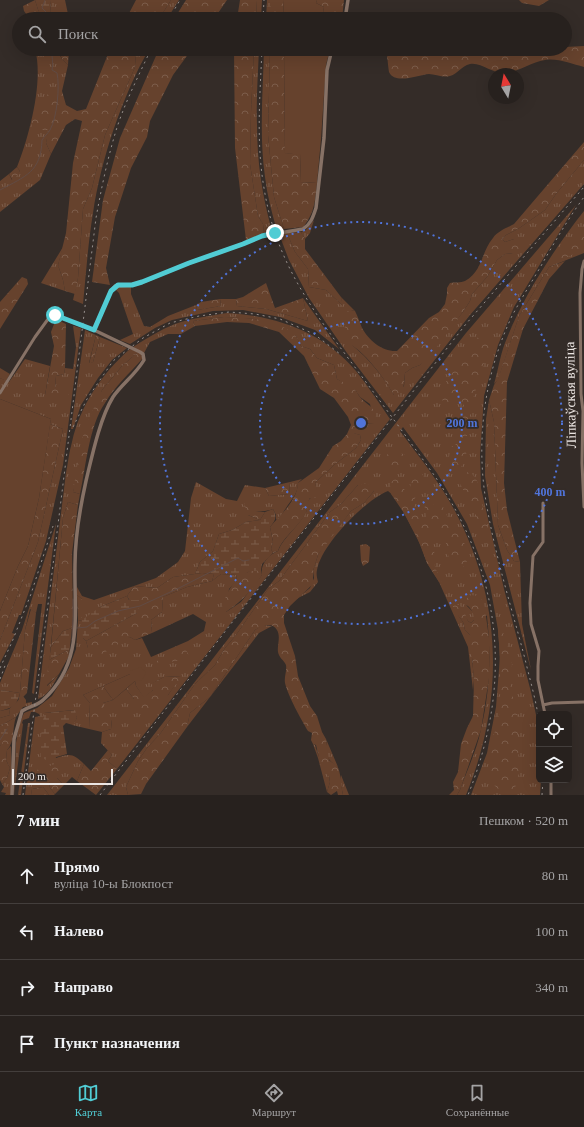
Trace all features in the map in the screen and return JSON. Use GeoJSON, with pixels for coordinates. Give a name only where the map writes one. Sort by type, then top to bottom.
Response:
{"type":"FeatureCollection","features":[{"type":"Feature","properties":{"kind":"street"},"geometry":{"type":"LineString","coordinates":[[346,12],[348,0]]}},
{"type":"Feature","properties":{"kind":"street"},"geometry":{"type":"LineString","coordinates":[[94,330],[111,291],[115,286],[132,285],[142,282],[262,236],[303,229],[307,226],[312,219],[316,208],[324,138],[327,70],[330,56]]}},
{"type":"Feature","properties":{"kind":"street","name":"Ліпкаўская вуліца"},"geometry":{"type":"LineString","coordinates":[[584,261],[580,282],[580,374],[583,411],[582,463],[584,507]]}},
{"type":"Feature","properties":{"kind":"street"},"geometry":{"type":"LineString","coordinates":[[0,393],[35,336],[51,316],[59,316],[77,325],[94,330],[143,354],[144,360],[120,387],[104,416],[86,481],[78,526],[75,566],[76,622],[72,652],[61,677],[51,691],[37,705],[22,711],[14,739],[12,795]]}},
{"type":"Feature","properties":{"kind":"street"},"geometry":{"type":"LineString","coordinates":[[543,503],[543,542],[533,556],[530,604],[531,624],[539,651],[538,680],[544,711]]}},
{"type":"Feature","properties":{"kind":"street"},"geometry":{"type":"LineString","coordinates":[[543,706],[552,703],[584,702]]}},
{"type":"Feature","properties":{"kind":"street"},"geometry":{"type":"LineString","coordinates":[[551,795],[552,783]]}},
{"type":"Feature","properties":{"kind":"green space"},"geometry":{"type":"Polygon","coordinates":[[[35,0],[39,12],[25,12],[23,6],[35,0]]]}},
{"type":"Feature","properties":{"kind":"green space"},"geometry":{"type":"Polygon","coordinates":[[[35,0],[50,0],[51,12],[39,12],[35,0]]]}},
{"type":"Feature","properties":{"kind":"green space"},"geometry":{"type":"Polygon","coordinates":[[[50,0],[65,0],[68,12],[51,12],[50,0]]]}},
{"type":"Feature","properties":{"kind":"green space"},"geometry":{"type":"Polygon","coordinates":[[[136,0],[171,0],[163,12],[130,12],[136,0]]]}},
{"type":"Feature","properties":{"kind":"green space"},"geometry":{"type":"Polygon","coordinates":[[[171,0],[179,0],[171,12],[163,12],[171,0]]]}},
{"type":"Feature","properties":{"kind":"green space"},"geometry":{"type":"Polygon","coordinates":[[[186,0],[227,0],[219,12],[178,12],[186,0]]]}},
{"type":"Feature","properties":{"kind":"green space"},"geometry":{"type":"Polygon","coordinates":[[[240,0],[257,0],[256,12],[238,12],[240,0]]]}},
{"type":"Feature","properties":{"kind":"green space"},"geometry":{"type":"Polygon","coordinates":[[[257,0],[262,0],[261,12],[256,12],[257,0]]]}},
{"type":"Feature","properties":{"kind":"green space"},"geometry":{"type":"Polygon","coordinates":[[[267,0],[271,0],[271,12],[266,12],[267,0]]]}},
{"type":"Feature","properties":{"kind":"green space"},"geometry":{"type":"Polygon","coordinates":[[[271,0],[283,0],[284,12],[271,12],[271,0]]]}},
{"type":"Feature","properties":{"kind":"green space"},"geometry":{"type":"Polygon","coordinates":[[[283,0],[317,0],[316,3],[324,7],[323,12],[284,12],[283,0]]]}},
{"type":"Feature","properties":{"kind":"green space"},"geometry":{"type":"Polygon","coordinates":[[[317,0],[344,0],[343,12],[323,12],[324,7],[316,3],[317,0]]]}},
{"type":"Feature","properties":{"kind":"green space"},"geometry":{"type":"Polygon","coordinates":[[[519,0],[549,0],[539,6],[522,3],[519,0]]]}},
{"type":"Feature","properties":{"kind":"green space"},"geometry":{"type":"Polygon","coordinates":[[[584,46],[584,67],[555,60],[540,61],[522,68],[488,69],[479,65],[470,64],[464,66],[453,75],[442,76],[429,74],[401,79],[392,76],[389,72],[387,57],[388,56],[572,56],[572,47],[584,46]]]}},
{"type":"Feature","properties":{"kind":"green space"},"geometry":{"type":"Polygon","coordinates":[[[36,56],[60,56],[68,65],[62,91],[52,91],[49,130],[46,143],[51,154],[40,180],[0,212],[0,181],[9,174],[12,180],[20,171],[17,167],[22,155],[34,109],[38,77],[36,56]]]}},
{"type":"Feature","properties":{"kind":"green space"},"geometry":{"type":"Polygon","coordinates":[[[61,56],[69,56],[68,65],[61,56]]]}},
{"type":"Feature","properties":{"kind":"green space"},"geometry":{"type":"Polygon","coordinates":[[[107,56],[135,56],[136,65],[105,135],[92,188],[83,209],[78,278],[75,294],[65,291],[58,265],[66,233],[73,163],[82,121],[75,119],[66,125],[51,154],[46,143],[48,130],[32,130],[32,119],[40,103],[52,90],[62,91],[66,105],[77,111],[86,109],[107,56]]]}},
{"type":"Feature","properties":{"kind":"green space"},"geometry":{"type":"Polygon","coordinates":[[[135,56],[145,56],[130,87],[114,129],[101,171],[91,224],[83,304],[73,300],[78,278],[83,209],[92,188],[105,135],[136,65],[135,56]]]}},
{"type":"Feature","properties":{"kind":"green space"},"geometry":{"type":"Polygon","coordinates":[[[156,56],[187,56],[173,75],[150,121],[147,137],[131,168],[115,217],[106,268],[110,285],[92,282],[103,200],[120,138],[156,56]]]}},
{"type":"Feature","properties":{"kind":"green space"},"geometry":{"type":"Polygon","coordinates":[[[234,56],[254,56],[250,164],[258,216],[263,224],[264,233],[246,240],[235,148],[234,56]]]}},
{"type":"Feature","properties":{"kind":"green space"},"geometry":{"type":"Polygon","coordinates":[[[254,56],[259,56],[257,138],[259,165],[265,205],[272,231],[264,233],[263,224],[258,216],[250,164],[254,56]]]}},
{"type":"Feature","properties":{"kind":"green space"},"geometry":{"type":"Polygon","coordinates":[[[264,56],[270,56],[268,135],[274,197],[284,229],[277,231],[267,190],[263,161],[262,113],[264,56]]]}},
{"type":"Feature","properties":{"kind":"green space"},"geometry":{"type":"Polygon","coordinates":[[[270,56],[284,56],[285,153],[301,154],[300,182],[317,183],[312,211],[303,227],[284,229],[274,197],[268,135],[270,56]]]}},
{"type":"Feature","properties":{"kind":"green space"},"geometry":{"type":"Polygon","coordinates":[[[284,56],[328,56],[326,65],[317,183],[300,182],[301,155],[285,153],[284,56]]]}},
{"type":"Feature","properties":{"kind":"green space"},"geometry":{"type":"Polygon","coordinates":[[[584,142],[584,160],[545,210],[502,239],[505,242],[514,239],[520,240],[522,245],[518,251],[505,254],[497,260],[487,277],[472,294],[470,301],[463,312],[430,356],[420,365],[405,373],[402,391],[398,395],[394,395],[379,373],[360,351],[346,342],[344,338],[346,312],[351,310],[355,311],[365,333],[377,345],[387,350],[397,351],[429,318],[439,312],[445,304],[447,288],[450,283],[463,282],[471,277],[479,267],[489,243],[500,232],[514,224],[584,142]]]}},
{"type":"Feature","properties":{"kind":"green space"},"geometry":{"type":"Polygon","coordinates":[[[584,160],[584,184],[470,315],[393,413],[347,353],[309,298],[289,260],[279,234],[287,233],[295,252],[308,269],[309,287],[326,290],[342,305],[341,297],[355,311],[351,310],[352,345],[375,368],[394,395],[404,386],[405,373],[420,365],[463,312],[470,301],[472,294],[487,277],[497,260],[505,254],[513,253],[514,239],[505,242],[502,239],[545,210],[584,160]]]}},
{"type":"Feature","properties":{"kind":"green space"},"geometry":{"type":"Polygon","coordinates":[[[17,167],[20,171],[13,181],[9,174],[17,167]]]}},
{"type":"Feature","properties":{"kind":"green space"},"geometry":{"type":"Polygon","coordinates":[[[576,205],[514,307],[498,345],[484,396],[480,455],[481,488],[504,589],[536,715],[536,783],[541,783],[540,795],[471,795],[487,753],[496,707],[500,657],[498,630],[490,585],[467,524],[437,473],[403,427],[400,431],[437,481],[456,513],[471,547],[483,582],[490,618],[493,653],[492,689],[487,724],[478,760],[466,795],[457,795],[477,745],[484,715],[488,687],[489,645],[487,616],[466,605],[474,613],[474,620],[471,623],[465,616],[458,615],[463,622],[465,630],[472,639],[473,690],[468,647],[439,582],[427,563],[417,537],[395,497],[388,491],[356,513],[345,524],[335,536],[320,560],[317,572],[318,582],[310,592],[296,599],[310,588],[314,578],[313,571],[318,555],[325,544],[351,511],[364,503],[374,491],[358,485],[341,504],[330,512],[279,581],[268,589],[236,635],[225,648],[215,665],[195,684],[160,734],[147,748],[138,761],[126,787],[128,795],[107,795],[466,333],[576,205]]]}},
{"type":"Feature","properties":{"kind":"green space"},"geometry":{"type":"Polygon","coordinates":[[[584,211],[584,253],[549,267],[519,316],[498,380],[494,384],[503,348],[520,309],[561,241],[584,211]]]}},
{"type":"Feature","properties":{"kind":"green space"},"geometry":{"type":"Polygon","coordinates":[[[314,220],[310,233],[305,239],[301,232],[306,230],[314,220]]]}},
{"type":"Feature","properties":{"kind":"green space"},"geometry":{"type":"Polygon","coordinates":[[[301,232],[305,239],[305,249],[341,297],[343,306],[326,290],[309,287],[308,269],[295,252],[287,233],[301,232]]]}},
{"type":"Feature","properties":{"kind":"green space"},"geometry":{"type":"Polygon","coordinates":[[[584,235],[584,249],[565,258],[561,258],[560,255],[564,248],[584,235]]]}},
{"type":"Feature","properties":{"kind":"green space"},"geometry":{"type":"Polygon","coordinates":[[[63,247],[58,265],[65,291],[41,283],[63,247]]]}},
{"type":"Feature","properties":{"kind":"green space"},"geometry":{"type":"Polygon","coordinates":[[[565,261],[549,279],[523,329],[507,382],[504,483],[507,510],[520,562],[514,561],[507,550],[498,525],[494,422],[489,400],[494,385],[498,379],[519,316],[549,267],[565,261]]]}},
{"type":"Feature","properties":{"kind":"green space"},"geometry":{"type":"Polygon","coordinates":[[[22,277],[27,279],[28,284],[0,329],[0,302],[22,277]]]}},
{"type":"Feature","properties":{"kind":"green space"},"geometry":{"type":"Polygon","coordinates":[[[266,283],[275,308],[303,298],[308,321],[266,309],[237,306],[236,299],[243,297],[266,283]]]}},
{"type":"Feature","properties":{"kind":"green space"},"geometry":{"type":"Polygon","coordinates":[[[121,286],[131,286],[131,294],[144,326],[150,327],[168,316],[196,305],[197,310],[221,306],[220,299],[236,299],[237,306],[266,309],[308,321],[303,298],[339,349],[315,330],[280,317],[243,310],[213,311],[172,320],[155,328],[130,344],[120,340],[133,334],[119,293],[115,289],[121,286]]]}},
{"type":"Feature","properties":{"kind":"green space"},"geometry":{"type":"Polygon","coordinates":[[[220,299],[221,306],[197,310],[196,305],[201,302],[220,299]]]}},
{"type":"Feature","properties":{"kind":"green space"},"geometry":{"type":"Polygon","coordinates":[[[227,313],[264,318],[298,328],[314,336],[343,357],[356,371],[390,419],[117,769],[108,761],[112,755],[101,743],[102,732],[111,729],[112,720],[103,720],[103,703],[113,700],[126,689],[134,699],[144,698],[130,674],[83,695],[90,703],[89,729],[72,725],[77,718],[74,710],[44,713],[56,758],[65,755],[72,755],[84,764],[77,781],[72,777],[64,785],[57,778],[36,774],[49,781],[50,788],[55,794],[54,795],[49,795],[43,787],[32,789],[31,795],[25,795],[35,717],[40,716],[35,712],[31,712],[29,718],[23,720],[14,795],[16,743],[19,725],[24,713],[37,708],[52,696],[69,668],[76,649],[78,621],[82,620],[82,599],[77,595],[77,587],[82,596],[94,600],[134,586],[127,596],[100,607],[83,638],[86,641],[88,648],[130,637],[135,640],[142,638],[151,657],[188,641],[204,631],[206,622],[193,614],[152,633],[151,620],[162,612],[163,597],[187,587],[212,581],[221,574],[236,575],[237,580],[229,589],[226,612],[241,602],[262,575],[262,568],[266,561],[271,555],[278,551],[304,516],[307,510],[308,501],[317,493],[315,483],[334,465],[356,448],[361,440],[360,435],[353,433],[354,429],[360,424],[374,423],[370,404],[360,397],[356,391],[337,379],[334,365],[317,358],[310,349],[301,346],[296,336],[255,319],[224,317],[193,321],[195,326],[181,334],[168,334],[150,342],[144,353],[133,347],[154,334],[175,324],[227,313]],[[181,676],[164,677],[153,683],[153,690],[144,698],[168,695],[181,676]]]}},
{"type":"Feature","properties":{"kind":"green space"},"geometry":{"type":"Polygon","coordinates":[[[224,317],[261,320],[271,322],[287,329],[296,336],[301,346],[310,349],[317,358],[334,365],[337,379],[354,389],[376,414],[374,423],[361,424],[359,428],[354,429],[354,433],[360,435],[361,440],[356,448],[334,465],[315,483],[318,493],[316,498],[310,498],[307,510],[301,521],[280,546],[278,551],[273,553],[271,549],[273,542],[270,527],[292,501],[297,490],[298,483],[319,468],[333,446],[341,441],[347,434],[351,425],[348,417],[334,398],[320,389],[304,356],[279,332],[249,323],[227,322],[195,326],[193,321],[224,317]]]}},
{"type":"Feature","properties":{"kind":"green space"},"geometry":{"type":"Polygon","coordinates":[[[56,319],[66,324],[64,374],[56,376],[55,388],[69,388],[68,398],[45,395],[54,346],[51,332],[56,319]]]}},
{"type":"Feature","properties":{"kind":"green space"},"geometry":{"type":"Polygon","coordinates":[[[73,326],[81,328],[63,465],[46,541],[21,615],[19,615],[12,633],[15,634],[0,663],[0,640],[38,542],[63,429],[50,424],[51,419],[0,399],[0,378],[9,382],[25,359],[50,366],[45,395],[69,388],[55,388],[56,376],[64,374],[65,368],[73,369],[76,347],[73,326]]]}},
{"type":"Feature","properties":{"kind":"green space"},"geometry":{"type":"Polygon","coordinates":[[[85,330],[96,335],[89,363],[93,362],[100,337],[127,348],[112,360],[98,378],[81,405],[73,429],[71,429],[85,330]]]}},
{"type":"Feature","properties":{"kind":"green space"},"geometry":{"type":"Polygon","coordinates":[[[487,330],[490,331],[490,343],[472,402],[467,435],[466,458],[461,467],[455,468],[450,464],[449,457],[451,447],[458,443],[461,437],[464,405],[461,403],[449,407],[444,403],[441,394],[443,386],[452,373],[457,359],[470,349],[480,335],[487,330]]]}},
{"type":"Feature","properties":{"kind":"green space"},"geometry":{"type":"Polygon","coordinates":[[[96,335],[100,337],[93,362],[89,364],[96,335]]]}},
{"type":"Feature","properties":{"kind":"green space"},"geometry":{"type":"Polygon","coordinates":[[[130,349],[138,352],[122,366],[102,390],[73,492],[80,494],[78,505],[68,502],[63,518],[47,686],[59,674],[48,692],[38,699],[66,473],[71,446],[80,416],[86,403],[101,379],[130,349]]]}},
{"type":"Feature","properties":{"kind":"green space"},"geometry":{"type":"Polygon","coordinates":[[[138,352],[143,358],[113,391],[100,412],[95,423],[86,459],[80,494],[73,492],[81,442],[102,390],[122,366],[138,352]]]}},
{"type":"Feature","properties":{"kind":"green space"},"geometry":{"type":"Polygon","coordinates":[[[0,368],[10,374],[6,381],[0,378],[0,368]]]}},
{"type":"Feature","properties":{"kind":"green space"},"geometry":{"type":"Polygon","coordinates":[[[0,399],[51,419],[39,498],[28,546],[18,566],[0,611],[0,399]]]}},
{"type":"Feature","properties":{"kind":"green space"},"geometry":{"type":"Polygon","coordinates":[[[489,400],[494,422],[498,525],[507,550],[514,561],[520,562],[522,624],[531,670],[493,524],[485,476],[486,419],[489,400]]]}},
{"type":"Feature","properties":{"kind":"green space"},"geometry":{"type":"Polygon","coordinates":[[[50,424],[63,429],[38,542],[0,640],[0,611],[18,566],[28,546],[39,498],[50,424]]]}},
{"type":"Feature","properties":{"kind":"green space"},"geometry":{"type":"Polygon","coordinates":[[[397,452],[406,455],[410,464],[403,468],[396,469],[388,469],[381,466],[382,459],[388,454],[397,452]]]}},
{"type":"Feature","properties":{"kind":"green space"},"geometry":{"type":"Polygon","coordinates":[[[470,471],[477,481],[491,543],[487,545],[474,510],[457,478],[470,471]]]}},
{"type":"Feature","properties":{"kind":"green space"},"geometry":{"type":"Polygon","coordinates":[[[422,474],[425,479],[425,483],[415,498],[414,505],[422,523],[427,523],[424,502],[430,506],[438,502],[441,503],[454,530],[467,548],[468,553],[465,566],[458,569],[453,567],[442,533],[439,529],[433,529],[430,534],[434,546],[435,568],[442,581],[439,582],[427,563],[421,546],[404,513],[391,494],[390,483],[395,479],[399,480],[407,494],[409,493],[411,482],[415,475],[422,474]]]}},
{"type":"Feature","properties":{"kind":"green space"},"geometry":{"type":"Polygon","coordinates":[[[302,479],[298,483],[294,497],[276,520],[276,515],[273,509],[254,512],[248,515],[260,520],[246,522],[232,530],[219,534],[213,551],[200,562],[195,574],[173,577],[157,588],[134,586],[156,578],[178,562],[185,551],[191,498],[196,482],[226,499],[237,501],[245,485],[265,488],[269,496],[289,494],[290,482],[302,479]]]}},
{"type":"Feature","properties":{"kind":"green space"},"geometry":{"type":"Polygon","coordinates":[[[290,482],[289,494],[269,496],[265,488],[290,482]]]}},
{"type":"Feature","properties":{"kind":"green space"},"geometry":{"type":"Polygon","coordinates":[[[367,483],[374,491],[364,503],[351,511],[318,555],[313,571],[313,584],[290,606],[284,615],[284,623],[295,656],[298,676],[310,706],[317,716],[326,739],[329,760],[338,768],[343,795],[338,795],[337,791],[331,795],[327,792],[330,782],[329,776],[321,766],[316,745],[313,744],[311,740],[312,733],[308,731],[289,694],[285,683],[286,665],[279,656],[278,652],[278,633],[275,627],[270,625],[255,630],[210,697],[190,713],[187,727],[146,784],[141,794],[128,795],[126,787],[138,761],[147,748],[160,734],[195,684],[215,665],[225,648],[236,635],[268,589],[279,581],[330,512],[341,504],[358,485],[367,483]]]}},
{"type":"Feature","properties":{"kind":"green space"},"geometry":{"type":"Polygon","coordinates":[[[247,500],[252,505],[254,511],[265,512],[260,520],[248,515],[244,504],[247,500]]]}},
{"type":"Feature","properties":{"kind":"green space"},"geometry":{"type":"Polygon","coordinates":[[[68,502],[78,505],[72,553],[72,628],[63,631],[51,647],[63,518],[68,502]]]}},
{"type":"Feature","properties":{"kind":"green space"},"geometry":{"type":"Polygon","coordinates":[[[273,509],[275,518],[270,527],[273,542],[271,549],[273,553],[262,564],[261,570],[248,572],[237,580],[236,575],[221,574],[212,581],[214,574],[195,574],[200,562],[213,551],[219,534],[232,530],[246,522],[260,520],[265,512],[273,509]]]}},
{"type":"Feature","properties":{"kind":"green space"},"geometry":{"type":"Polygon","coordinates":[[[56,524],[34,694],[32,693],[42,604],[38,604],[36,613],[30,609],[25,630],[20,693],[0,690],[0,683],[22,630],[56,524]]]}},
{"type":"Feature","properties":{"kind":"green space"},"geometry":{"type":"Polygon","coordinates":[[[366,544],[370,547],[369,562],[363,566],[361,561],[360,545],[366,544]]]}},
{"type":"Feature","properties":{"kind":"green space"},"geometry":{"type":"Polygon","coordinates":[[[253,570],[261,570],[262,575],[250,591],[237,604],[226,612],[222,606],[235,582],[243,574],[253,570]]]}},
{"type":"Feature","properties":{"kind":"green space"},"geometry":{"type":"Polygon","coordinates":[[[202,573],[214,574],[212,581],[187,587],[163,597],[162,612],[151,620],[152,633],[135,640],[130,637],[102,654],[88,648],[86,641],[137,613],[127,596],[134,586],[157,588],[173,577],[202,573]]]}},
{"type":"Feature","properties":{"kind":"green space"},"geometry":{"type":"Polygon","coordinates":[[[77,595],[82,599],[82,620],[78,621],[77,595]]]}},
{"type":"Feature","properties":{"kind":"green space"},"geometry":{"type":"Polygon","coordinates":[[[471,595],[478,596],[484,602],[489,638],[489,678],[481,730],[460,790],[457,795],[449,795],[454,790],[453,782],[458,772],[461,744],[473,716],[474,680],[470,635],[465,630],[463,622],[453,609],[453,605],[459,605],[463,609],[468,621],[471,623],[474,620],[474,616],[466,599],[471,595]]]}},
{"type":"Feature","properties":{"kind":"green space"},"geometry":{"type":"Polygon","coordinates":[[[127,596],[129,600],[141,600],[137,613],[86,641],[83,638],[82,620],[100,607],[127,596]]]}},
{"type":"Feature","properties":{"kind":"green space"},"geometry":{"type":"Polygon","coordinates":[[[31,609],[36,613],[27,693],[18,702],[25,630],[31,609]]]}},
{"type":"Feature","properties":{"kind":"green space"},"geometry":{"type":"Polygon","coordinates":[[[263,625],[272,626],[259,633],[210,697],[255,630],[263,625]]]}},
{"type":"Feature","properties":{"kind":"green space"},"geometry":{"type":"Polygon","coordinates":[[[72,628],[69,656],[68,650],[49,660],[51,647],[63,631],[72,628]]]}},
{"type":"Feature","properties":{"kind":"green space"},"geometry":{"type":"Polygon","coordinates":[[[500,628],[505,636],[512,665],[510,684],[511,693],[517,705],[519,773],[515,788],[505,791],[501,791],[496,787],[491,779],[489,770],[490,750],[500,707],[500,660],[498,630],[500,628]]]}},
{"type":"Feature","properties":{"kind":"green space"},"geometry":{"type":"Polygon","coordinates":[[[185,649],[191,658],[165,663],[152,663],[185,649]]]}},
{"type":"Feature","properties":{"kind":"green space"},"geometry":{"type":"Polygon","coordinates":[[[68,650],[69,656],[59,674],[46,686],[49,660],[68,650]]]}},
{"type":"Feature","properties":{"kind":"green space"},"geometry":{"type":"Polygon","coordinates":[[[141,667],[146,673],[142,680],[135,681],[113,700],[103,686],[130,674],[130,671],[141,667]]]}},
{"type":"Feature","properties":{"kind":"green space"},"geometry":{"type":"Polygon","coordinates":[[[182,676],[168,695],[145,714],[131,710],[134,699],[126,689],[135,681],[136,686],[144,697],[153,690],[152,683],[164,677],[182,676]]]}},
{"type":"Feature","properties":{"kind":"green space"},"geometry":{"type":"Polygon","coordinates":[[[103,686],[113,700],[103,703],[103,719],[112,719],[111,729],[102,732],[89,729],[90,703],[83,695],[103,686]]]}},
{"type":"Feature","properties":{"kind":"green space"},"geometry":{"type":"Polygon","coordinates":[[[0,690],[20,693],[14,705],[8,709],[0,711],[0,690]]]}},
{"type":"Feature","properties":{"kind":"green space"},"geometry":{"type":"Polygon","coordinates":[[[23,696],[26,703],[32,702],[32,705],[23,707],[16,717],[0,726],[0,718],[10,715],[9,709],[23,696]]]}},
{"type":"Feature","properties":{"kind":"green space"},"geometry":{"type":"Polygon","coordinates":[[[210,697],[187,727],[190,713],[210,697]]]}},
{"type":"Feature","properties":{"kind":"green space"},"geometry":{"type":"Polygon","coordinates":[[[9,709],[10,715],[0,718],[0,711],[9,709]]]}},
{"type":"Feature","properties":{"kind":"green space"},"geometry":{"type":"Polygon","coordinates":[[[75,710],[77,718],[73,725],[66,723],[63,726],[67,754],[46,760],[41,757],[40,744],[44,713],[75,710]]]}},
{"type":"Feature","properties":{"kind":"green space"},"geometry":{"type":"Polygon","coordinates":[[[16,717],[10,747],[7,750],[6,760],[10,768],[7,778],[2,784],[0,780],[0,746],[7,729],[0,729],[0,726],[16,717]]]}},
{"type":"Feature","properties":{"kind":"green space"},"geometry":{"type":"Polygon","coordinates":[[[28,723],[30,723],[21,795],[18,795],[28,723]]]}},
{"type":"Feature","properties":{"kind":"green space"},"geometry":{"type":"Polygon","coordinates":[[[0,729],[7,729],[8,734],[0,746],[0,729]]]}},
{"type":"Feature","properties":{"kind":"green space"},"geometry":{"type":"Polygon","coordinates":[[[326,739],[338,767],[328,758],[326,739]]]}},
{"type":"Feature","properties":{"kind":"green space"},"geometry":{"type":"Polygon","coordinates":[[[313,744],[315,745],[319,757],[329,776],[330,782],[327,792],[318,758],[313,744]]]}},
{"type":"Feature","properties":{"kind":"green space"},"geometry":{"type":"Polygon","coordinates":[[[11,746],[12,789],[11,795],[5,795],[6,793],[1,792],[4,787],[2,784],[7,778],[10,768],[6,760],[7,750],[11,746]]]}},
{"type":"Feature","properties":{"kind":"green space"},"geometry":{"type":"Polygon","coordinates":[[[108,750],[112,755],[108,761],[117,769],[96,795],[77,781],[84,764],[91,771],[108,750]]]}},
{"type":"Feature","properties":{"kind":"green space"},"geometry":{"type":"Polygon","coordinates":[[[58,763],[64,769],[57,778],[64,785],[55,794],[50,788],[49,781],[36,774],[37,770],[58,763]]]}},
{"type":"Feature","properties":{"kind":"green space"},"geometry":{"type":"Polygon","coordinates":[[[341,775],[349,795],[343,795],[340,780],[341,775]]]}},
{"type":"Feature","properties":{"kind":"green space"},"geometry":{"type":"Polygon","coordinates":[[[43,787],[49,795],[31,795],[32,789],[43,787]]]}},
{"type":"Feature","properties":{"kind":"waterway"},"geometry":{"type":"LineString","coordinates":[[45,0],[42,8],[46,12]]}},
{"type":"Feature","properties":{"kind":"waterway"},"geometry":{"type":"LineString","coordinates":[[0,190],[30,172],[39,159],[42,140],[50,130],[56,110],[58,79],[57,73],[52,70],[52,56]]}},
{"type":"Feature","properties":{"kind":"waterway"},"geometry":{"type":"LineString","coordinates":[[77,628],[87,627],[95,621],[118,611],[140,606],[238,558],[243,561],[249,560]]}},
{"type":"Feature","properties":{"kind":"waterway"},"geometry":{"type":"LineString","coordinates":[[72,640],[73,599]]}},
{"type":"Feature","properties":{"kind":"waterway"},"geometry":{"type":"LineString","coordinates":[[0,740],[7,729]]}},
{"type":"Feature","properties":{"kind":"railway"},"geometry":{"type":"LineString","coordinates":[[173,12],[180,0]]}},
{"type":"Feature","properties":{"kind":"railway"},"geometry":{"type":"LineString","coordinates":[[263,12],[264,0]]}},
{"type":"Feature","properties":{"kind":"railway"},"geometry":{"type":"LineString","coordinates":[[23,795],[96,218],[102,186],[118,123],[148,56]]}},
{"type":"Feature","properties":{"kind":"railway"},"geometry":{"type":"LineString","coordinates":[[262,56],[259,119],[260,153],[264,188],[277,240],[298,285],[311,306],[434,475],[457,513],[475,551],[487,591],[494,630],[495,671],[491,712],[482,753],[468,795]]}},
{"type":"Feature","properties":{"kind":"railway"},"geometry":{"type":"LineString","coordinates":[[100,795],[230,625],[466,324],[584,187]]}},
{"type":"Feature","properties":{"kind":"railway"},"geometry":{"type":"LineString","coordinates":[[537,711],[500,565],[487,507],[483,483],[482,458],[484,410],[495,362],[502,339],[512,316],[561,231],[584,197]]}},
{"type":"Feature","properties":{"kind":"railway"},"geometry":{"type":"LineString","coordinates":[[73,427],[87,399],[113,361],[143,338],[170,323],[199,316],[229,312],[255,314],[280,319],[314,334],[340,354]]}},
{"type":"Feature","properties":{"kind":"railway"},"geometry":{"type":"LineString","coordinates":[[0,668],[31,594],[53,526]]}},
{"type":"Feature","properties":{"kind":"railway"},"geometry":{"type":"LineString","coordinates":[[0,679],[6,663]]}},
{"type":"Feature","properties":{"kind":"railway"},"geometry":{"type":"LineString","coordinates":[[542,795],[543,783]]}},
{"type":"Feature","properties":{"kind":"route"},"geometry":{"type":"LineString","coordinates":[[55,315],[64,320],[94,330],[111,291],[115,286],[132,285],[142,282],[253,239],[275,233]]}}]}
